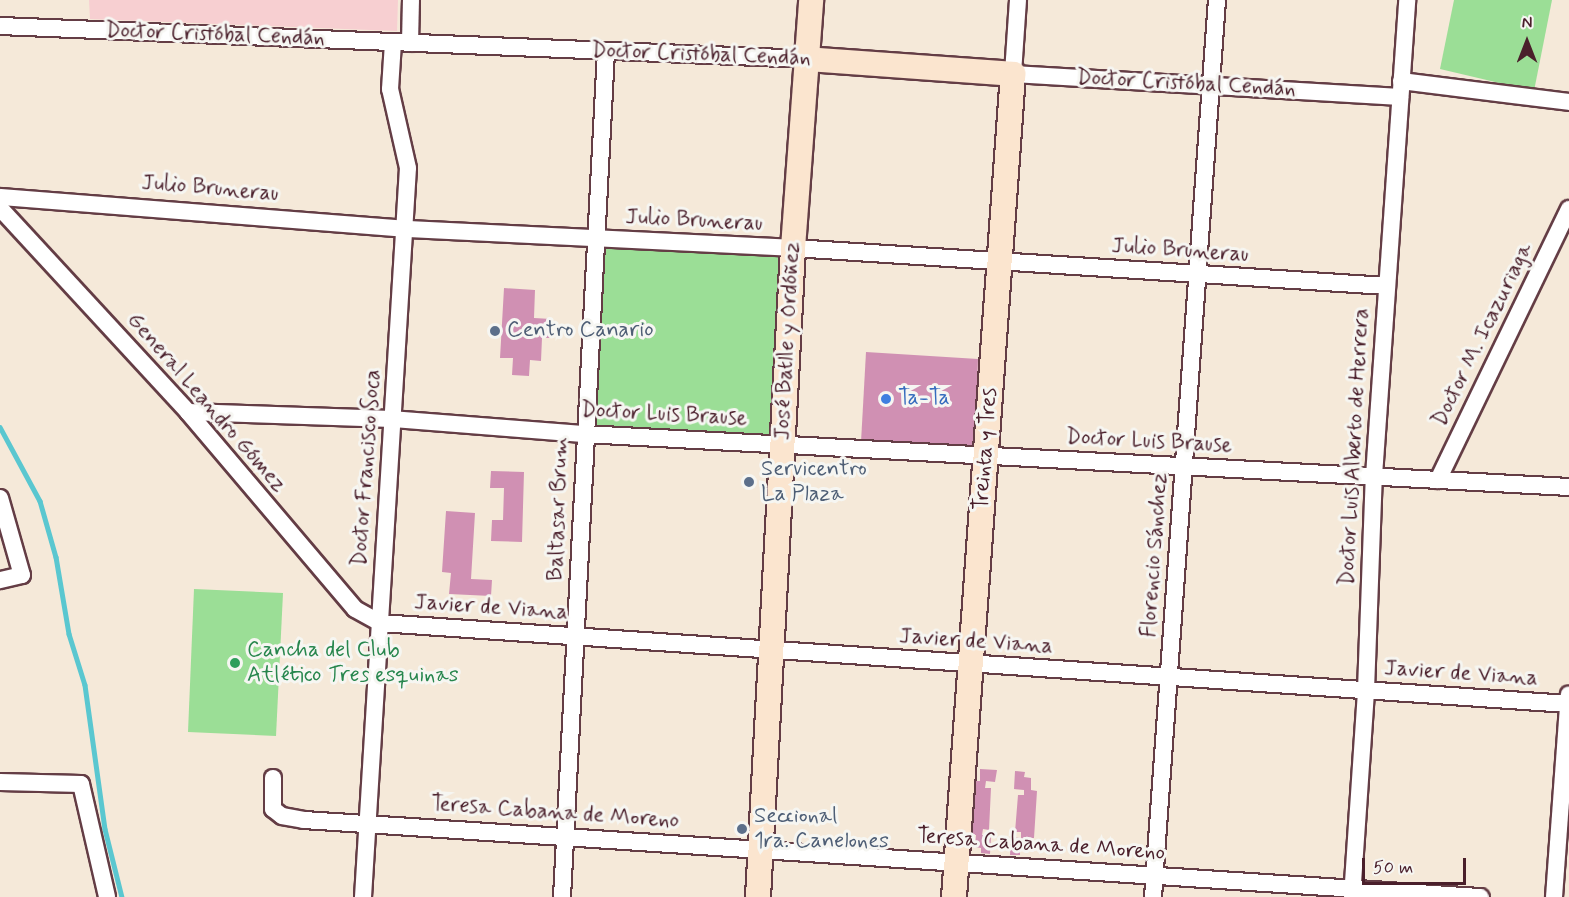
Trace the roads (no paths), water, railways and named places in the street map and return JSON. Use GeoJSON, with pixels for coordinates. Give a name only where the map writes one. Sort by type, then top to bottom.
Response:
{"type":"FeatureCollection","features":[{"type":"Feature","properties":{"kind":"street","name":"Doctor Francisco Soca"},"geometry":{"type":"LineString","coordinates":[[363,897],[408,168],[390,89],[411,0]]}},
{"type":"Feature","properties":{"kind":"street","name":"José Batlle y Ordóñez"},"geometry":{"type":"LineString","coordinates":[[758,897],[793,248],[811,0]]}},
{"type":"Feature","properties":{"kind":"street","name":"Treinta y Tres"},"geometry":{"type":"LineString","coordinates":[[954,897],[1018,0]]}},
{"type":"Feature","properties":{"kind":"street","name":"Florencio Sánchez"},"geometry":{"type":"LineString","coordinates":[[1153,897],[1217,0]]}},
{"type":"Feature","properties":{"kind":"street","name":"Doctor Luis Alberto de Herrera"},"geometry":{"type":"LineString","coordinates":[[1352,893],[1366,690],[1374,476],[1407,0]]}},
{"type":"Feature","properties":{"kind":"street","name":"Doctor Cristóbal Cendán"},"geometry":{"type":"LineString","coordinates":[[0,26],[806,59],[1211,86],[1401,89],[1569,102]]}},
{"type":"Feature","properties":{"kind":"street","name":"Baltasar Brum"},"geometry":{"type":"LineString","coordinates":[[562,897],[578,637],[584,434],[598,239],[606,51]]}},
{"type":"Feature","properties":{"kind":"street","name":"Julio Brunerau"},"geometry":{"type":"LineString","coordinates":[[0,197],[405,229],[793,248],[1387,286]]}},
{"type":"Feature","properties":{"kind":"street","name":"General Leandro Gómez"},"geometry":{"type":"LineString","coordinates":[[0,208],[188,412],[356,609],[380,624]]}},
{"type":"Feature","properties":{"kind":"street","name":"Doctor M. Icazuriaga"},"geometry":{"type":"LineString","coordinates":[[1438,480],[1569,209]]}},
{"type":"Feature","properties":{"kind":"street","name":"Doctor Luis Brause"},"geometry":{"type":"LineString","coordinates":[[188,412],[392,419],[584,434],[1569,487]]}},
{"type":"Feature","properties":{"kind":"street"},"geometry":{"type":"LineString","coordinates":[[0,498],[22,575],[0,580]]}},
{"type":"Feature","properties":{"kind":"street","name":"Javier de Viana"},"geometry":{"type":"LineString","coordinates":[[380,624],[1569,704]]}},
{"type":"Feature","properties":{"kind":"street"},"geometry":{"type":"LineString","coordinates":[[1554,897],[1569,694]]}},
{"type":"Feature","properties":{"kind":"street","name":"Teresa Cabana de Moreno"},"geometry":{"type":"LineString","coordinates":[[273,778],[273,809],[282,816],[567,837],[956,861],[1352,893],[1480,897]]}},
{"type":"Feature","properties":{"kind":"street"},"geometry":{"type":"LineString","coordinates":[[0,782],[81,784],[107,897]]}},
{"type":"Feature","properties":{"kind":"waterway"},"geometry":{"type":"LineString","coordinates":[[0,427],[40,501],[56,557],[69,634],[85,685],[105,829],[122,897]]}},
{"type":"Feature","properties":{"kind":"place","name":"Centro Canario"},"geometry":{"type":"Point","coordinates":[495,331]}},
{"type":"Feature","properties":{"kind":"place","name":"Ta-Ta"},"geometry":{"type":"Point","coordinates":[886,399]}},
{"type":"Feature","properties":{"kind":"place","name":"Servicentro La Plaza"},"geometry":{"type":"Point","coordinates":[749,482]}},
{"type":"Feature","properties":{"kind":"place","name":"Cancha del Club Atlético Tres esquinas"},"geometry":{"type":"Point","coordinates":[235,663]}},
{"type":"Feature","properties":{"kind":"place","name":"Seccional 1ra. Canelones"},"geometry":{"type":"Point","coordinates":[742,829]}}]}
